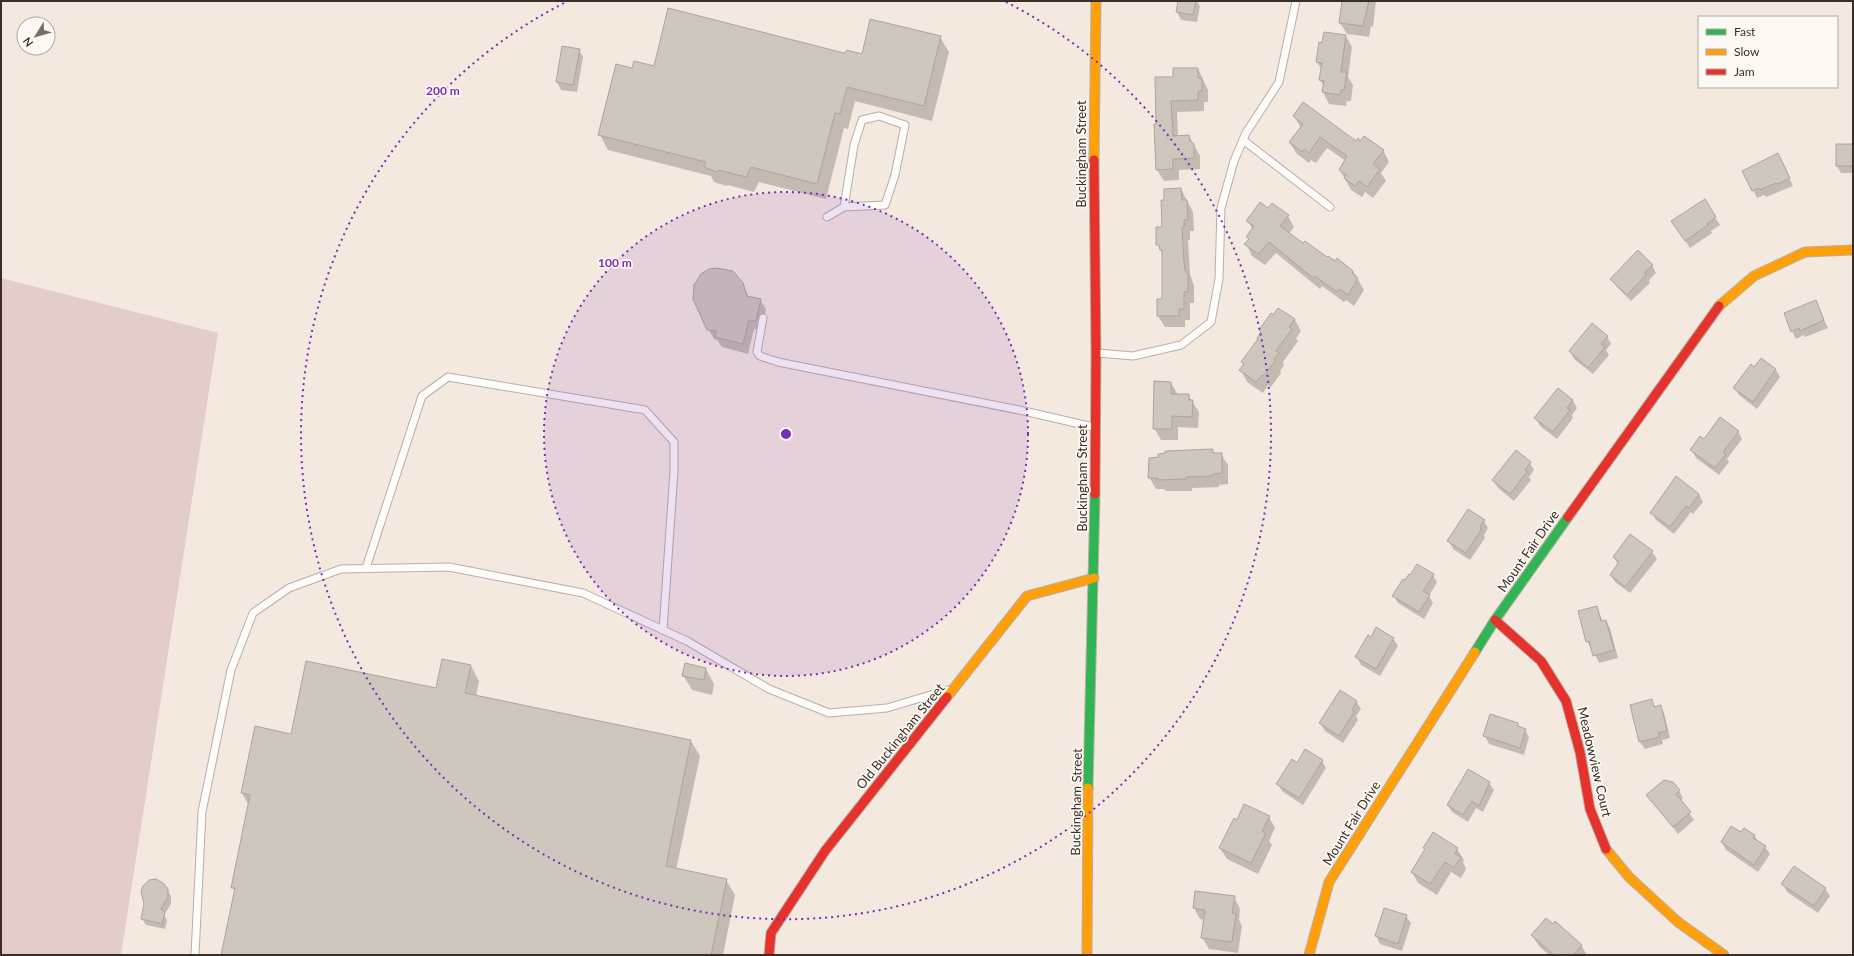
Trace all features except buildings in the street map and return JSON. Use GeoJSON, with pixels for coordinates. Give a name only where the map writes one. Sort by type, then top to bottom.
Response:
{"type":"FeatureCollection","features":[{"type":"Feature","properties":{"kind":"street","name":"Buckingham Street"},"geometry":{"type":"LineString","coordinates":[[1087,955],[1088,784],[1094,578],[1096,353],[1094,120],[1096,1]]}},
{"type":"Feature","properties":{"kind":"street","name":"Mount Fair Drive"},"geometry":{"type":"LineString","coordinates":[[1309,955],[1330,882],[1495,620],[1720,304],[1754,276],[1804,252],[1853,250]]}},
{"type":"Feature","properties":{"kind":"street","name":"Old Buckingham Street"},"geometry":{"type":"LineString","coordinates":[[769,955],[771,933],[825,851],[1027,596],[1094,578]]}},
{"type":"Feature","properties":{"kind":"street","name":"Meadowview Court"},"geometry":{"type":"LineString","coordinates":[[1495,620],[1541,661],[1566,701],[1580,752],[1590,810],[1604,846],[1628,877],[1678,922],[1724,955]]}},
{"type":"Feature","properties":{"kind":"lane"},"geometry":{"type":"LineString","coordinates":[[1096,353],[1133,356],[1181,344],[1210,322],[1220,280],[1221,208],[1234,161],[1243,140],[1259,110],[1279,82],[1296,1]]}},
{"type":"Feature","properties":{"kind":"lane"},"geometry":{"type":"LineString","coordinates":[[827,217],[844,207],[885,205],[895,175],[905,125],[879,116],[862,120],[854,145],[844,207]]}},
{"type":"Feature","properties":{"kind":"lane"},"geometry":{"type":"LineString","coordinates":[[1243,140],[1330,207]]}},
{"type":"Feature","properties":{"kind":"lane"},"geometry":{"type":"LineString","coordinates":[[763,318],[757,352],[760,356],[778,362],[1024,411],[1095,427]]}},
{"type":"Feature","properties":{"kind":"lane"},"geometry":{"type":"LineString","coordinates":[[366,568],[422,396],[448,378],[645,410],[674,442],[674,471],[663,630]]}},
{"type":"Feature","properties":{"kind":"lane"},"geometry":{"type":"LineString","coordinates":[[195,955],[202,812],[231,670],[253,613],[289,588],[341,569],[449,567],[583,593],[687,641],[769,689],[829,713],[887,708],[956,687]]}},
{"type":"Feature","properties":{"kind":"shaded area"},"geometry":{"type":"Polygon","coordinates":[[[1,278],[218,333],[121,955],[1,955],[1,278]]]}},
{"type":"Feature","properties":{"kind":"traffic: fast"},"geometry":{"type":"LineString","coordinates":[[1088,788],[1095,494]]}},
{"type":"Feature","properties":{"kind":"traffic: fast"},"geometry":{"type":"LineString","coordinates":[[1475,652],[1495,620],[1568,517]]}},
{"type":"Feature","properties":{"kind":"traffic: slow"},"geometry":{"type":"LineString","coordinates":[[1094,160],[1096,1]]}},
{"type":"Feature","properties":{"kind":"traffic: slow"},"geometry":{"type":"LineString","coordinates":[[1719,306],[1754,276],[1805,252],[1853,250]]}},
{"type":"Feature","properties":{"kind":"traffic: slow"},"geometry":{"type":"LineString","coordinates":[[947,697],[1027,596],[1094,578]]}},
{"type":"Feature","properties":{"kind":"traffic: slow"},"geometry":{"type":"LineString","coordinates":[[1309,955],[1329,882],[1475,652]]}},
{"type":"Feature","properties":{"kind":"traffic: slow"},"geometry":{"type":"LineString","coordinates":[[1087,955],[1088,788]]}},
{"type":"Feature","properties":{"kind":"traffic: slow"},"geometry":{"type":"LineString","coordinates":[[1606,849],[1629,877],[1678,922],[1724,955]]}},
{"type":"Feature","properties":{"kind":"traffic: jam"},"geometry":{"type":"LineString","coordinates":[[1094,160],[1096,353],[1095,494]]}},
{"type":"Feature","properties":{"kind":"traffic: jam"},"geometry":{"type":"LineString","coordinates":[[1568,517],[1719,306]]}},
{"type":"Feature","properties":{"kind":"traffic: jam"},"geometry":{"type":"LineString","coordinates":[[1495,620],[1541,661],[1566,701],[1580,752],[1590,809],[1606,849]]}},
{"type":"Feature","properties":{"kind":"traffic: jam"},"geometry":{"type":"LineString","coordinates":[[769,955],[771,933],[825,851],[947,697]]}}]}
